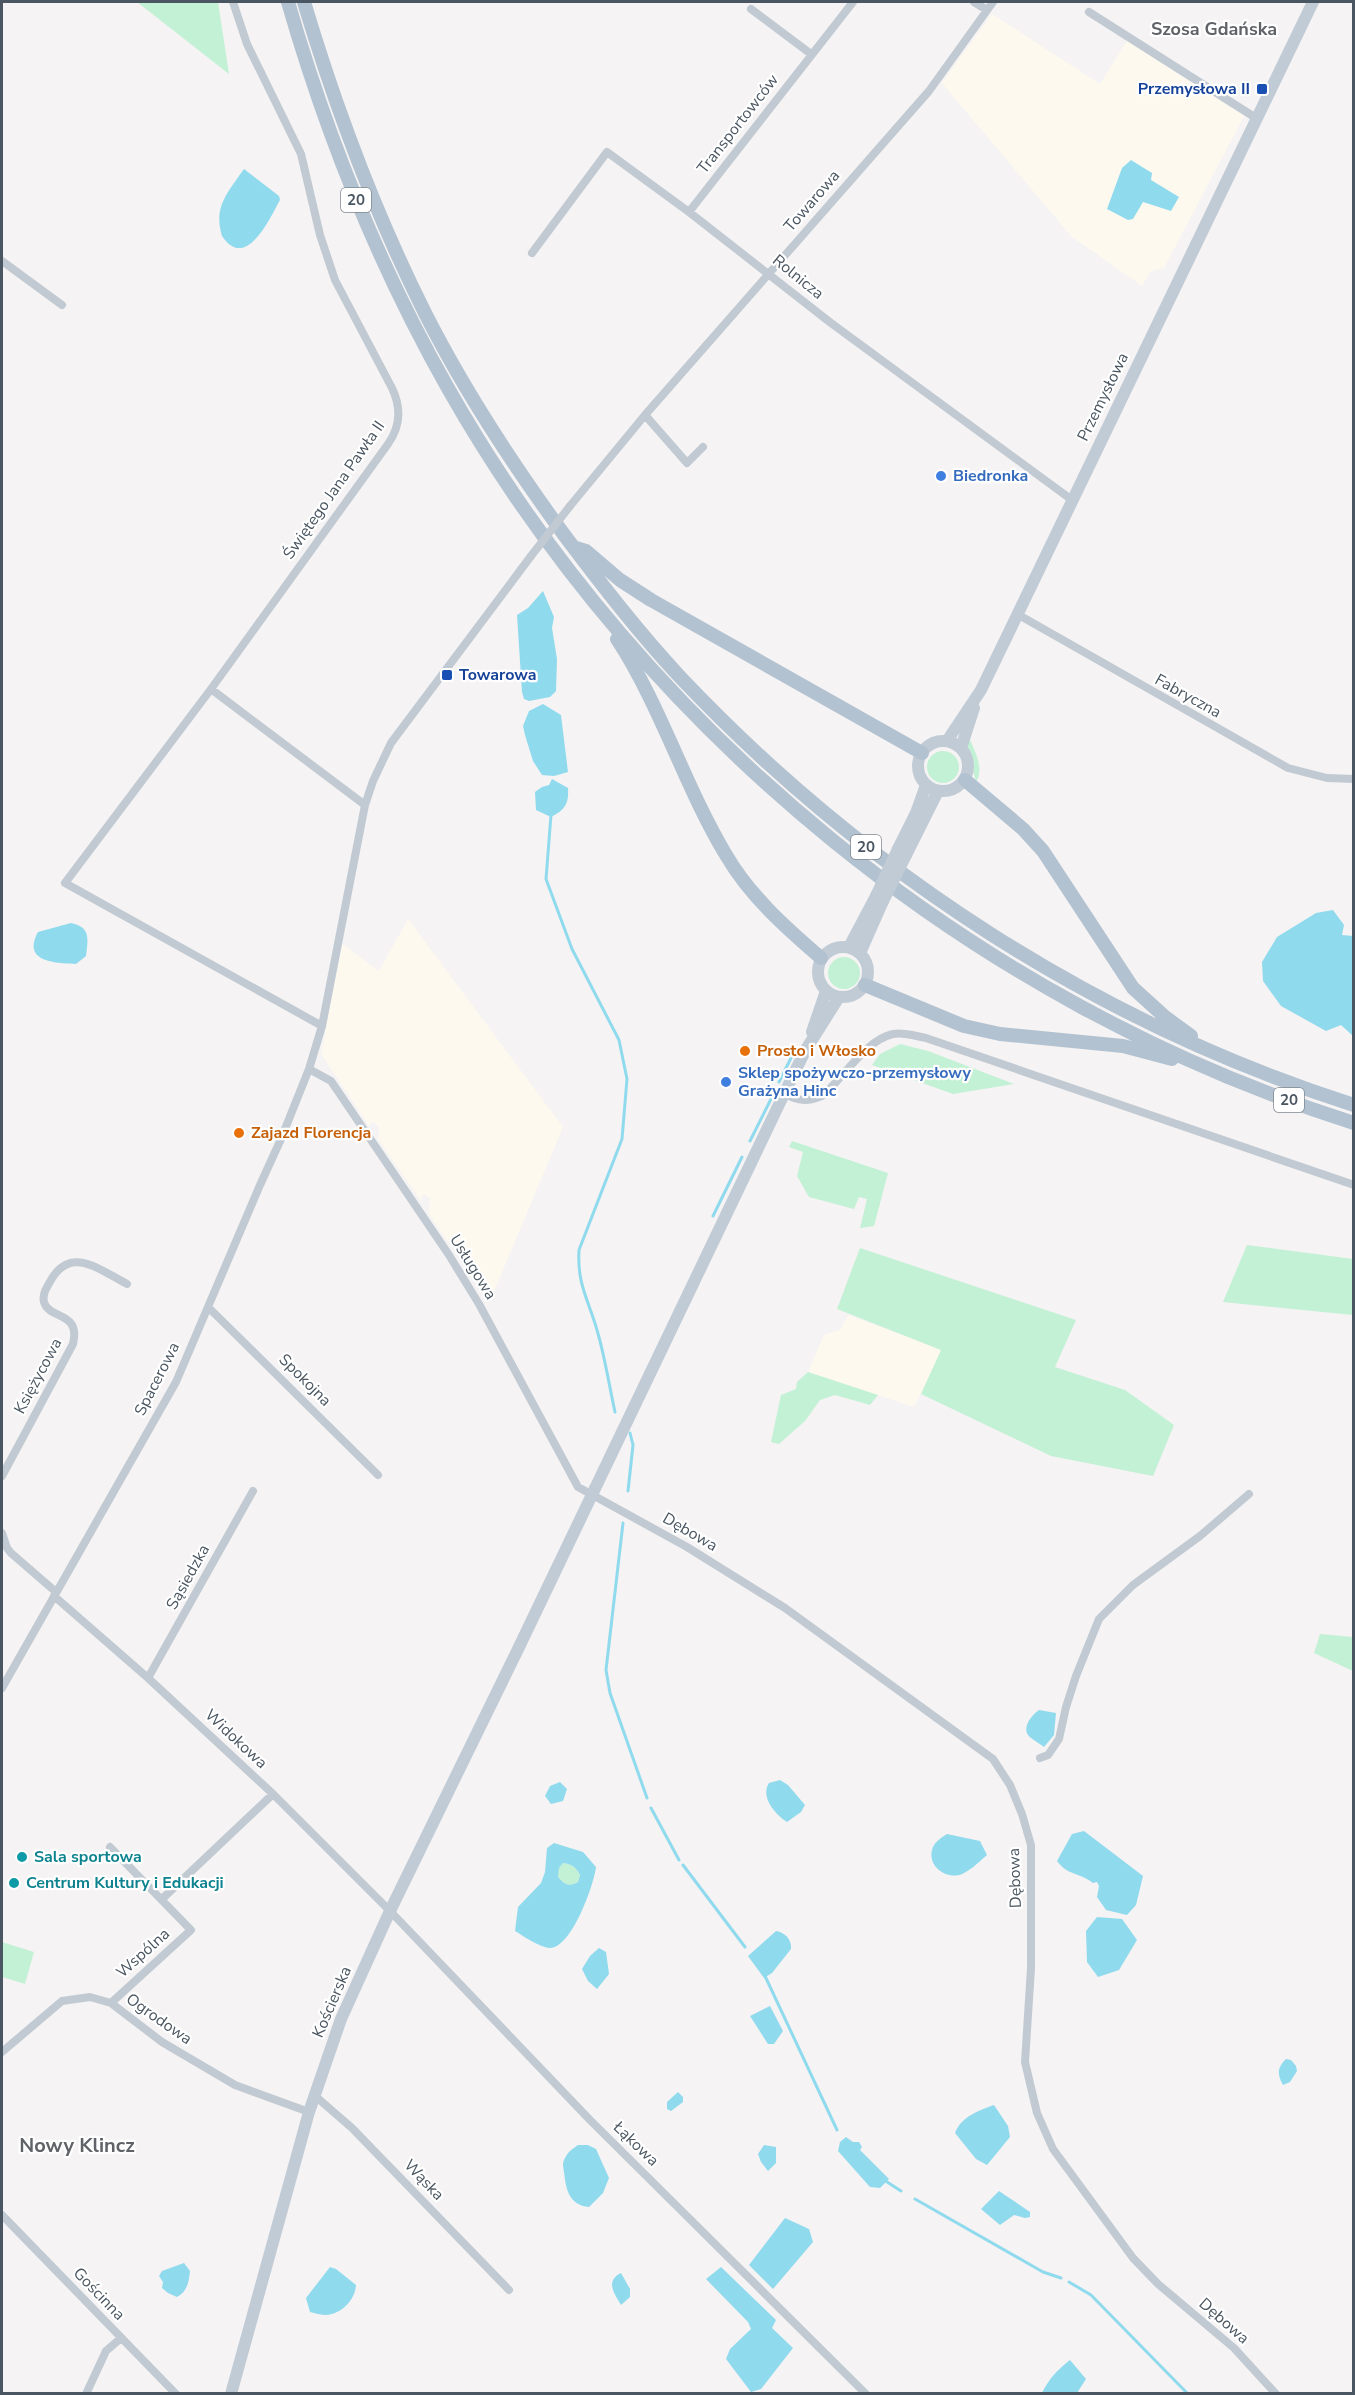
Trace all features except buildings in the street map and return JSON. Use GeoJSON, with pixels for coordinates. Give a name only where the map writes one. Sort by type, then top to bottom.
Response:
{"type":"FeatureCollection","features":[{"type":"Feature","properties":{"kind":"main road","name":"20"},"geometry":{"type":"LineString","coordinates":[[288,2],[310,75],[343,169],[368,231],[413,324],[448,389],[502,476],[561,560],[660,678],[758,776],[804,816],[890,884],[968,939],[1075,1003],[1154,1043],[1224,1075],[1353,1123]]}},
{"type":"Feature","properties":{"kind":"main road","name":"20"},"geometry":{"type":"LineString","coordinates":[[304,2],[321,60],[382,224],[427,317],[462,381],[527,484],[593,574],[679,676],[769,764],[864,845],[938,899],[1018,952],[1082,989],[1158,1028],[1226,1058],[1315,1093],[1353,1105]]}},
{"type":"Feature","properties":{"kind":"main road","name":"Przemysłowa"},"geometry":{"type":"LineString","coordinates":[[961,748],[981,690],[1313,2]]}},
{"type":"Feature","properties":{"kind":"main road"},"geometry":{"type":"LineString","coordinates":[[575,548],[586,551],[620,580],[651,600],[922,753]]}},
{"type":"Feature","properties":{"kind":"main road"},"geometry":{"type":"LineString","coordinates":[[610,620],[613,633],[638,674],[725,854],[750,890],[769,911],[821,958]]}},
{"type":"Feature","properties":{"kind":"main road","name":"Przemysłowa"},"geometry":{"type":"LineString","coordinates":[[947,741],[981,690]]}},
{"type":"Feature","properties":{"kind":"main road"},"geometry":{"type":"LineString","coordinates":[[947,741],[961,748],[969,767],[965,780],[953,789],[938,791],[926,785],[919,773],[919,759],[930,745],[947,741]]}},
{"type":"Feature","properties":{"kind":"main road"},"geometry":{"type":"LineString","coordinates":[[965,780],[1023,829],[1043,851],[1133,988],[1165,1017],[1226,1058]]}},
{"type":"Feature","properties":{"kind":"main road"},"geometry":{"type":"LineString","coordinates":[[902,852],[926,785]]}},
{"type":"Feature","properties":{"kind":"main road"},"geometry":{"type":"LineString","coordinates":[[849,947],[879,899],[902,852],[938,791]]}},
{"type":"Feature","properties":{"kind":"main road"},"geometry":{"type":"LineString","coordinates":[[860,953],[879,899]]}},
{"type":"Feature","properties":{"kind":"main road"},"geometry":{"type":"LineString","coordinates":[[849,947],[860,953],[868,965],[868,972],[865,985],[854,995],[839,997],[826,991],[819,979],[818,964],[821,958],[833,948],[849,947]]}},
{"type":"Feature","properties":{"kind":"main road"},"geometry":{"type":"LineString","coordinates":[[865,985],[947,1020],[973,1028],[1000,1034],[1123,1046],[1224,1075]]}},
{"type":"Feature","properties":{"kind":"main road"},"geometry":{"type":"LineString","coordinates":[[805,1051],[826,991]]}},
{"type":"Feature","properties":{"kind":"main road"},"geometry":{"type":"LineString","coordinates":[[784,1094],[805,1051],[839,997]]}},
{"type":"Feature","properties":{"kind":"main road","name":"Kościerska"},"geometry":{"type":"LineString","coordinates":[[231,2394],[309,2112],[340,2019],[784,1094]]}},
{"type":"Feature","properties":{"kind":"street","name":"Świętego Jana Pawła II"},"geometry":{"type":"LineString","coordinates":[[232,2],[247,44],[301,154],[320,235],[335,280],[392,388],[396,397],[399,419],[388,444],[211,689],[65,883],[322,1026]]}},
{"type":"Feature","properties":{"kind":"street","name":"Transportowców"},"geometry":{"type":"LineString","coordinates":[[689,212],[853,2]]}},
{"type":"Feature","properties":{"kind":"street"},"geometry":{"type":"LineString","coordinates":[[974,2],[987,10]]}},
{"type":"Feature","properties":{"kind":"street","name":"Towarowa"},"geometry":{"type":"LineString","coordinates":[[309,1069],[322,1026],[365,805],[391,742],[570,506],[645,415],[928,91],[993,2]]}},
{"type":"Feature","properties":{"kind":"street"},"geometry":{"type":"LineString","coordinates":[[751,9],[811,54]]}},
{"type":"Feature","properties":{"kind":"street"},"geometry":{"type":"LineString","coordinates":[[1089,12],[1256,118]]}},
{"type":"Feature","properties":{"kind":"street","name":"Rolnicza"},"geometry":{"type":"LineString","coordinates":[[532,253],[607,152],[769,273],[831,323],[1072,500]]}},
{"type":"Feature","properties":{"kind":"street"},"geometry":{"type":"LineString","coordinates":[[2,261],[62,306]]}},
{"type":"Feature","properties":{"kind":"street"},"geometry":{"type":"LineString","coordinates":[[645,415],[687,463],[703,447]]}},
{"type":"Feature","properties":{"kind":"street","name":"Fabryczna"},"geometry":{"type":"LineString","coordinates":[[1017,614],[1288,768],[1327,778],[1353,779]]}},
{"type":"Feature","properties":{"kind":"street"},"geometry":{"type":"LineString","coordinates":[[211,689],[365,805]]}},
{"type":"Feature","properties":{"kind":"street"},"geometry":{"type":"LineString","coordinates":[[784,1094],[800,1101],[811,1101],[822,1096],[876,1041],[895,1034],[907,1034],[926,1038],[1353,1185]]}},
{"type":"Feature","properties":{"kind":"street","name":"Spacerowa"},"geometry":{"type":"LineString","coordinates":[[2,1688],[176,1382],[309,1069]]}},
{"type":"Feature","properties":{"kind":"street","name":"Usługowa"},"geometry":{"type":"LineString","coordinates":[[309,1069],[331,1081],[449,1255],[479,1304],[578,1486],[592,1492]]}},
{"type":"Feature","properties":{"kind":"street","name":"Księżycowa"},"geometry":{"type":"LineString","coordinates":[[2,1476],[73,1344],[74,1329],[71,1323],[47,1307],[44,1302],[44,1294],[57,1269],[69,1263],[82,1261],[127,1284]]}},
{"type":"Feature","properties":{"kind":"street","name":"Spokojna"},"geometry":{"type":"LineString","coordinates":[[208,1307],[378,1475]]}},
{"type":"Feature","properties":{"kind":"street","name":"Sąsiedzka"},"geometry":{"type":"LineString","coordinates":[[148,1678],[253,1491]]}},
{"type":"Feature","properties":{"kind":"street","name":"Dębowa"},"geometry":{"type":"LineString","coordinates":[[592,1492],[706,1558],[785,1608],[993,1759],[1010,1785],[1031,1845],[1031,1968],[1025,2062],[1037,2113],[1053,2149],[1133,2258],[1158,2284],[1234,2348],[1276,2394]]}},
{"type":"Feature","properties":{"kind":"street"},"geometry":{"type":"LineString","coordinates":[[1040,1758],[1048,1755],[1059,1739],[1066,1707],[1099,1618],[1133,1585],[1200,1536],[1249,1494]]}},
{"type":"Feature","properties":{"kind":"street"},"geometry":{"type":"LineString","coordinates":[[2,1533],[11,1553],[55,1594]]}},
{"type":"Feature","properties":{"kind":"street","name":"Widokowa"},"geometry":{"type":"LineString","coordinates":[[55,1594],[273,1794],[390,1911]]}},
{"type":"Feature","properties":{"kind":"street"},"geometry":{"type":"LineString","coordinates":[[162,1899],[273,1794]]}},
{"type":"Feature","properties":{"kind":"street","name":"Wspólna"},"geometry":{"type":"LineString","coordinates":[[111,1847],[191,1930],[111,2003]]}},
{"type":"Feature","properties":{"kind":"street","name":"Łąkowa"},"geometry":{"type":"LineString","coordinates":[[390,1911],[590,2120],[866,2394]]}},
{"type":"Feature","properties":{"kind":"street","name":"Ogrodowa"},"geometry":{"type":"LineString","coordinates":[[2,2052],[62,2001],[90,1997],[111,2003],[162,2042],[235,2085],[309,2112]]}},
{"type":"Feature","properties":{"kind":"street","name":"Wąska"},"geometry":{"type":"LineString","coordinates":[[314,2095],[352,2128],[509,2290]]}},
{"type":"Feature","properties":{"kind":"street","name":"Gościnna"},"geometry":{"type":"LineString","coordinates":[[2,2215],[176,2394]]}},
{"type":"Feature","properties":{"kind":"street"},"geometry":{"type":"LineString","coordinates":[[86,2394],[106,2351],[121,2338]]}},
{"type":"Feature","properties":{"kind":"shaded area"},"geometry":{"type":"Polygon","coordinates":[[[992,14],[1100,84],[1127,41],[1244,116],[1164,268],[1151,271],[1142,286],[1071,236],[942,83],[992,14]]]}},
{"type":"Feature","properties":{"kind":"shaded area"},"geometry":{"type":"Polygon","coordinates":[[[408,919],[563,1127],[490,1301],[459,1257],[462,1249],[457,1241],[447,1241],[429,1214],[430,1198],[423,1194],[421,1201],[378,1139],[379,1127],[373,1121],[369,1126],[321,1054],[342,944],[379,971],[408,919]]]}},
{"type":"Feature","properties":{"kind":"shaded area"},"geometry":{"type":"Polygon","coordinates":[[[848,1315],[942,1350],[914,1407],[808,1372],[824,1335],[840,1330],[848,1315]]]}},
{"type":"Feature","properties":{"kind":"green space"},"geometry":{"type":"Polygon","coordinates":[[[137,2],[218,2],[229,74],[137,2]]]}},
{"type":"Feature","properties":{"kind":"green space"},"geometry":{"type":"Polygon","coordinates":[[[968,735],[979,765],[976,782],[967,746],[968,735]]]}},
{"type":"Feature","properties":{"kind":"green space"},"geometry":{"type":"Polygon","coordinates":[[[943,751],[954,756],[959,767],[954,778],[943,783],[932,778],[927,767],[932,756],[943,751]]]}},
{"type":"Feature","properties":{"kind":"green space"},"geometry":{"type":"Polygon","coordinates":[[[844,957],[855,962],[860,973],[855,984],[844,989],[833,984],[828,973],[833,962],[844,957]]]}},
{"type":"Feature","properties":{"kind":"green space"},"geometry":{"type":"Polygon","coordinates":[[[900,1044],[928,1051],[1014,1084],[953,1094],[872,1065],[880,1054],[900,1044]]]}},
{"type":"Feature","properties":{"kind":"green space"},"geometry":{"type":"Polygon","coordinates":[[[792,1141],[888,1173],[874,1226],[860,1228],[867,1199],[859,1197],[854,1209],[809,1197],[797,1176],[803,1152],[789,1147],[792,1141]]]}},
{"type":"Feature","properties":{"kind":"green space"},"geometry":{"type":"Polygon","coordinates":[[[1247,1245],[1353,1259],[1353,1315],[1223,1302],[1247,1245]]]}},
{"type":"Feature","properties":{"kind":"green space"},"geometry":{"type":"Polygon","coordinates":[[[860,1248],[1076,1320],[1055,1367],[1125,1390],[1174,1425],[1153,1476],[1051,1456],[921,1394],[941,1350],[837,1309],[860,1248]]]}},
{"type":"Feature","properties":{"kind":"green space"},"geometry":{"type":"Polygon","coordinates":[[[808,1372],[878,1395],[870,1405],[835,1395],[820,1400],[805,1421],[779,1444],[771,1442],[781,1395],[796,1389],[797,1382],[808,1372]]]}},
{"type":"Feature","properties":{"kind":"green space"},"geometry":{"type":"Polygon","coordinates":[[[1320,1634],[1353,1637],[1353,1671],[1314,1653],[1320,1634]]]}},
{"type":"Feature","properties":{"kind":"green space"},"geometry":{"type":"Polygon","coordinates":[[[563,1863],[577,1870],[580,1875],[578,1882],[567,1884],[558,1877],[559,1868],[563,1863]]]}},
{"type":"Feature","properties":{"kind":"green space"},"geometry":{"type":"Polygon","coordinates":[[[2,1942],[34,1952],[25,1984],[2,1977],[2,1942]]]}},
{"type":"Feature","properties":{"kind":"water"},"geometry":{"type":"Polygon","coordinates":[[[1131,160],[1152,173],[1151,180],[1179,197],[1171,211],[1143,202],[1133,219],[1128,220],[1107,209],[1122,168],[1131,160]]]}},
{"type":"Feature","properties":{"kind":"water"},"geometry":{"type":"Polygon","coordinates":[[[244,169],[279,196],[280,200],[264,229],[248,245],[240,248],[231,246],[222,236],[219,217],[224,200],[244,169]]]}},
{"type":"Feature","properties":{"kind":"water"},"geometry":{"type":"Polygon","coordinates":[[[543,591],[554,617],[552,628],[557,659],[556,691],[550,697],[529,701],[524,699],[522,692],[517,615],[528,608],[543,591]]]}},
{"type":"Feature","properties":{"kind":"water"},"geometry":{"type":"Polygon","coordinates":[[[543,704],[561,715],[568,772],[554,776],[542,775],[533,761],[523,726],[529,711],[543,704]]]}},
{"type":"Feature","properties":{"kind":"water"},"geometry":{"type":"Polygon","coordinates":[[[552,779],[568,788],[568,794],[565,806],[551,817],[536,810],[535,792],[549,785],[552,779]]]}},
{"type":"Feature","properties":{"kind":"water"},"geometry":{"type":"Polygon","coordinates":[[[1333,910],[1344,925],[1342,935],[1353,936],[1353,1036],[1341,1025],[1326,1031],[1281,1006],[1263,981],[1262,962],[1277,937],[1316,913],[1333,910]]]}},
{"type":"Feature","properties":{"kind":"water"},"geometry":{"type":"Polygon","coordinates":[[[71,923],[82,927],[87,935],[86,956],[76,964],[51,962],[38,955],[34,950],[34,942],[38,932],[71,923]]]}},
{"type":"Feature","properties":{"kind":"water"},"geometry":{"type":"Polygon","coordinates":[[[1039,1710],[1056,1713],[1054,1735],[1044,1747],[1029,1736],[1026,1728],[1039,1710]]]}},
{"type":"Feature","properties":{"kind":"water"},"geometry":{"type":"Polygon","coordinates":[[[780,1780],[788,1785],[805,1805],[801,1812],[787,1822],[770,1805],[766,1794],[769,1783],[780,1780]]]}},
{"type":"Feature","properties":{"kind":"water"},"geometry":{"type":"Polygon","coordinates":[[[560,1782],[567,1789],[563,1801],[551,1804],[545,1796],[550,1786],[560,1782]]]}},
{"type":"Feature","properties":{"kind":"water"},"geometry":{"type":"Polygon","coordinates":[[[1084,1831],[1143,1876],[1136,1905],[1127,1915],[1106,1910],[1097,1897],[1099,1886],[1097,1882],[1093,1883],[1070,1872],[1057,1861],[1072,1834],[1084,1831]]]}},
{"type":"Feature","properties":{"kind":"water"},"geometry":{"type":"Polygon","coordinates":[[[947,1834],[980,1841],[987,1855],[973,1867],[958,1875],[939,1871],[931,1854],[936,1843],[947,1834]]]}},
{"type":"Feature","properties":{"kind":"water"},"geometry":{"type":"Polygon","coordinates":[[[554,1843],[583,1852],[596,1867],[591,1888],[573,1928],[557,1946],[549,1948],[515,1931],[518,1907],[541,1883],[545,1872],[547,1848],[554,1843]],[[566,1863],[559,1868],[558,1877],[567,1884],[578,1882],[580,1875],[573,1866],[566,1863]]]}},
{"type":"Feature","properties":{"kind":"water"},"geometry":{"type":"Polygon","coordinates":[[[1097,1917],[1122,1919],[1137,1940],[1119,1970],[1098,1977],[1087,1962],[1086,1931],[1097,1917]]]}},
{"type":"Feature","properties":{"kind":"water"},"geometry":{"type":"Polygon","coordinates":[[[776,1931],[787,1937],[791,1949],[772,1973],[764,1978],[748,1956],[776,1931]]]}},
{"type":"Feature","properties":{"kind":"water"},"geometry":{"type":"Polygon","coordinates":[[[599,1948],[606,1952],[609,1974],[597,1989],[588,1981],[582,1969],[590,1956],[599,1948]]]}},
{"type":"Feature","properties":{"kind":"water"},"geometry":{"type":"Polygon","coordinates":[[[770,2006],[783,2031],[774,2044],[768,2044],[750,2016],[770,2006]]]}},
{"type":"Feature","properties":{"kind":"water"},"geometry":{"type":"Polygon","coordinates":[[[1286,2059],[1291,2060],[1297,2071],[1290,2082],[1283,2085],[1279,2071],[1286,2059]]]}},
{"type":"Feature","properties":{"kind":"water"},"geometry":{"type":"Polygon","coordinates":[[[678,2092],[683,2097],[683,2102],[671,2111],[667,2109],[667,2102],[678,2092]]]}},
{"type":"Feature","properties":{"kind":"water"},"geometry":{"type":"Polygon","coordinates":[[[994,2105],[1008,2126],[1010,2137],[987,2165],[976,2159],[955,2133],[966,2118],[994,2105]]]}},
{"type":"Feature","properties":{"kind":"water"},"geometry":{"type":"Polygon","coordinates":[[[846,2137],[853,2142],[859,2142],[862,2147],[860,2150],[889,2179],[880,2188],[870,2187],[838,2151],[840,2142],[846,2137]]]}},
{"type":"Feature","properties":{"kind":"water"},"geometry":{"type":"Polygon","coordinates":[[[578,2145],[588,2145],[596,2149],[609,2178],[603,2193],[589,2207],[582,2206],[573,2200],[565,2179],[564,2160],[569,2152],[578,2145]]]}},
{"type":"Feature","properties":{"kind":"water"},"geometry":{"type":"Polygon","coordinates":[[[764,2145],[776,2147],[776,2163],[768,2171],[758,2154],[764,2145]]]}},
{"type":"Feature","properties":{"kind":"water"},"geometry":{"type":"Polygon","coordinates":[[[999,2191],[1030,2212],[1030,2217],[1014,2215],[1000,2225],[981,2209],[999,2191]]]}},
{"type":"Feature","properties":{"kind":"water"},"geometry":{"type":"Polygon","coordinates":[[[785,2218],[809,2229],[813,2242],[773,2289],[749,2265],[785,2218]]]}},
{"type":"Feature","properties":{"kind":"water"},"geometry":{"type":"Polygon","coordinates":[[[184,2263],[190,2271],[189,2279],[185,2289],[177,2297],[162,2288],[163,2282],[159,2276],[162,2271],[184,2263]]]}},
{"type":"Feature","properties":{"kind":"water"},"geometry":{"type":"Polygon","coordinates":[[[330,2267],[356,2285],[353,2296],[347,2305],[332,2314],[310,2312],[306,2298],[330,2267]]]}},
{"type":"Feature","properties":{"kind":"water"},"geometry":{"type":"Polygon","coordinates":[[[721,2267],[776,2320],[772,2328],[793,2348],[761,2389],[751,2392],[726,2359],[730,2349],[751,2329],[748,2322],[706,2279],[721,2267]]]}},
{"type":"Feature","properties":{"kind":"water"},"geometry":{"type":"Polygon","coordinates":[[[621,2273],[630,2289],[630,2297],[621,2305],[612,2288],[612,2283],[621,2273]]]}},
{"type":"Feature","properties":{"kind":"water"},"geometry":{"type":"Polygon","coordinates":[[[1070,2360],[1086,2379],[1077,2393],[1042,2393],[1054,2375],[1070,2360]]]}},
{"type":"Feature","properties":{"kind":"waterway"},"geometry":{"type":"LineString","coordinates":[[551,815],[546,879],[572,949],[619,1040],[627,1079],[622,1139],[579,1250],[581,1282],[600,1340],[615,1412]]}},
{"type":"Feature","properties":{"kind":"waterway"},"geometry":{"type":"LineString","coordinates":[[779,1082],[793,1054]]}},
{"type":"Feature","properties":{"kind":"waterway"},"geometry":{"type":"LineString","coordinates":[[750,1141],[772,1097]]}},
{"type":"Feature","properties":{"kind":"waterway"},"geometry":{"type":"LineString","coordinates":[[713,1216],[742,1157]]}},
{"type":"Feature","properties":{"kind":"waterway"},"geometry":{"type":"LineString","coordinates":[[628,1491],[633,1445],[630,1433]]}},
{"type":"Feature","properties":{"kind":"waterway"},"geometry":{"type":"LineString","coordinates":[[623,1523],[606,1670],[610,1693],[647,1798]]}},
{"type":"Feature","properties":{"kind":"waterway"},"geometry":{"type":"LineString","coordinates":[[651,1808],[679,1860]]}},
{"type":"Feature","properties":{"kind":"waterway"},"geometry":{"type":"LineString","coordinates":[[683,1865],[745,1947]]}},
{"type":"Feature","properties":{"kind":"waterway"},"geometry":{"type":"LineString","coordinates":[[765,1976],[837,2130]]}},
{"type":"Feature","properties":{"kind":"waterway"},"geometry":{"type":"LineString","coordinates":[[884,2180],[901,2191]]}},
{"type":"Feature","properties":{"kind":"waterway"},"geometry":{"type":"LineString","coordinates":[[915,2199],[1043,2272],[1061,2278]]}},
{"type":"Feature","properties":{"kind":"waterway"},"geometry":{"type":"LineString","coordinates":[[1069,2282],[1091,2295],[1188,2394]]}},
{"type":"Feature","properties":{"kind":"place","name":"Przemysłowa II"},"geometry":{"type":"Point","coordinates":[1262,89]}},
{"type":"Feature","properties":{"kind":"place","name":"Biedronka"},"geometry":{"type":"Point","coordinates":[941,476]}},
{"type":"Feature","properties":{"kind":"place","name":"Towarowa"},"geometry":{"type":"Point","coordinates":[447,675]}},
{"type":"Feature","properties":{"kind":"place","name":"Prosto i Włosko"},"geometry":{"type":"Point","coordinates":[745,1051]}},
{"type":"Feature","properties":{"kind":"place","name":"Sklep spożywczo-przemysłowy Grażyna Hinc"},"geometry":{"type":"Point","coordinates":[726,1082]}},
{"type":"Feature","properties":{"kind":"place","name":"Zajazd Florencja"},"geometry":{"type":"Point","coordinates":[239,1133]}},
{"type":"Feature","properties":{"kind":"place","name":"Sala sportowa"},"geometry":{"type":"Point","coordinates":[22,1857]}},
{"type":"Feature","properties":{"kind":"place","name":"Centrum Kultury i Edukacji"},"geometry":{"type":"Point","coordinates":[14,1883]}},
{"type":"Feature","properties":{"kind":"district","name":"Szosa Gdańska"},"geometry":{"type":"Point","coordinates":[1214,29]}},
{"type":"Feature","properties":{"kind":"district","name":"Nowy Klincz"},"geometry":{"type":"Point","coordinates":[77,2145]}}]}
